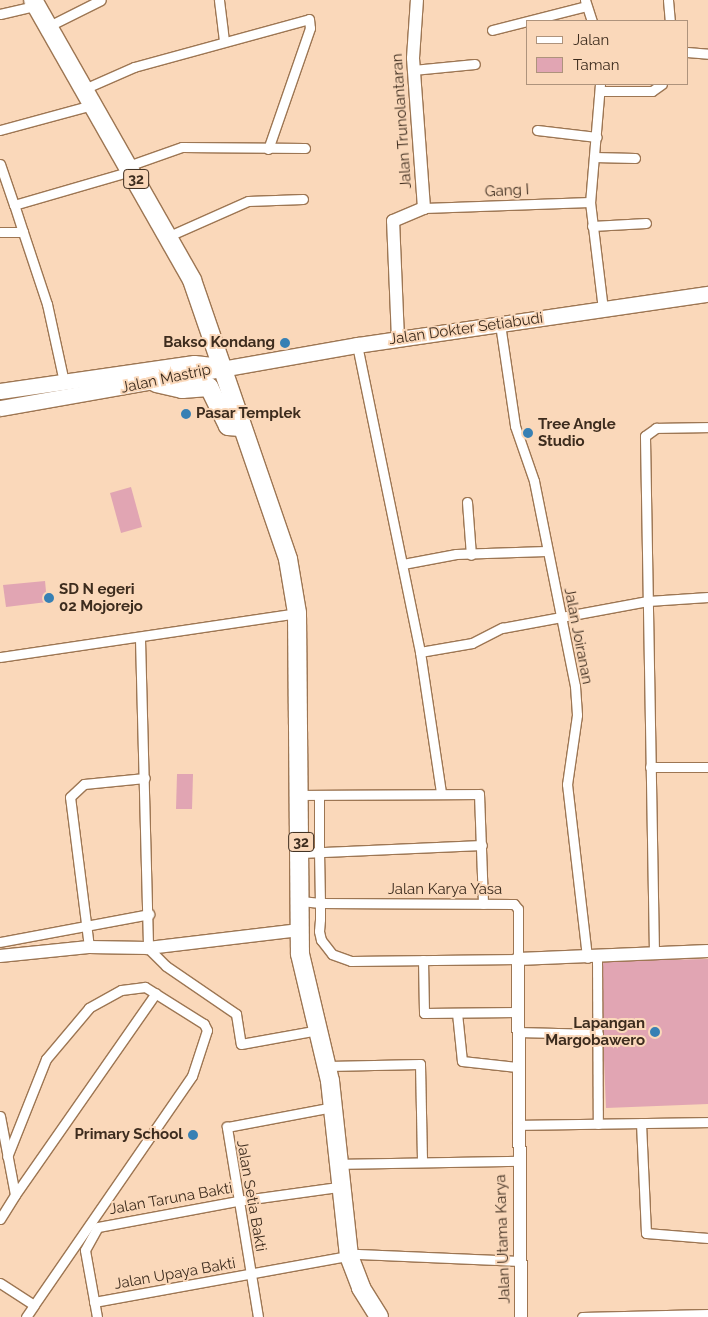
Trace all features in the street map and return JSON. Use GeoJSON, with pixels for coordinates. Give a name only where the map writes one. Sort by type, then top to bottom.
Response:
{"type":"FeatureCollection","features":[{"type":"Feature","properties":{"kind":"highway","name":"32"},"geometry":{"type":"LineString","coordinates":[[34,3],[169,236],[192,280],[225,366],[240,427],[288,559],[297,614],[301,853],[300,954],[328,1066],[333,1107],[338,1187],[349,1256],[360,1288],[379,1317]]}},
{"type":"Feature","properties":{"kind":"highway"},"geometry":{"type":"LineString","coordinates":[[156,383],[182,389],[209,387],[228,426],[240,427]]}},
{"type":"Feature","properties":{"kind":"main road","name":"Jalan Dokter Setiabudi"},"geometry":{"type":"LineString","coordinates":[[225,366],[398,338],[708,294]]}},
{"type":"Feature","properties":{"kind":"main road","name":"Jalan Mastrip"},"geometry":{"type":"LineString","coordinates":[[0,392],[194,363],[225,366]]}},
{"type":"Feature","properties":{"kind":"main road","name":"Jalan Mastrip"},"geometry":{"type":"LineString","coordinates":[[0,408],[156,383],[225,366]]}},
{"type":"Feature","properties":{"kind":"main road"},"geometry":{"type":"LineString","coordinates":[[29,404],[30,387]]}},
{"type":"Feature","properties":{"kind":"street"},"geometry":{"type":"LineString","coordinates":[[47,27],[101,0]]}},
{"type":"Feature","properties":{"kind":"street"},"geometry":{"type":"LineString","coordinates":[[219,0],[224,41]]}},
{"type":"Feature","properties":{"kind":"street","name":"Jalan Trunolantaran"},"geometry":{"type":"LineString","coordinates":[[398,338],[393,221],[424,208],[413,70],[417,0]]}},
{"type":"Feature","properties":{"kind":"street"},"geometry":{"type":"LineString","coordinates":[[668,0],[670,20]]}},
{"type":"Feature","properties":{"kind":"street"},"geometry":{"type":"LineString","coordinates":[[0,14],[34,3]]}},
{"type":"Feature","properties":{"kind":"street"},"geometry":{"type":"LineString","coordinates":[[527,20],[586,3],[592,20]]}},
{"type":"Feature","properties":{"kind":"street"},"geometry":{"type":"LineString","coordinates":[[84,89],[134,67],[301,19],[311,22],[268,149]]}},
{"type":"Feature","properties":{"kind":"street"},"geometry":{"type":"LineString","coordinates":[[492,30],[526,20]]}},
{"type":"Feature","properties":{"kind":"street"},"geometry":{"type":"LineString","coordinates":[[688,52],[708,54]]}},
{"type":"Feature","properties":{"kind":"street"},"geometry":{"type":"LineString","coordinates":[[413,70],[475,64]]}},
{"type":"Feature","properties":{"kind":"street"},"geometry":{"type":"LineString","coordinates":[[603,309],[590,202],[600,88],[652,92],[661,85]]}},
{"type":"Feature","properties":{"kind":"street"},"geometry":{"type":"LineString","coordinates":[[0,130],[92,105]]}},
{"type":"Feature","properties":{"kind":"street"},"geometry":{"type":"LineString","coordinates":[[537,130],[597,137]]}},
{"type":"Feature","properties":{"kind":"street"},"geometry":{"type":"LineString","coordinates":[[14,205],[130,168],[182,148],[305,148]]}},
{"type":"Feature","properties":{"kind":"street"},"geometry":{"type":"LineString","coordinates":[[594,157],[635,158]]}},
{"type":"Feature","properties":{"kind":"street"},"geometry":{"type":"LineString","coordinates":[[0,164],[52,322],[64,382]]}},
{"type":"Feature","properties":{"kind":"street"},"geometry":{"type":"LineString","coordinates":[[169,236],[248,201],[303,198]]}},
{"type":"Feature","properties":{"kind":"street","name":"Gang I"},"geometry":{"type":"LineString","coordinates":[[424,208],[590,202]]}},
{"type":"Feature","properties":{"kind":"street"},"geometry":{"type":"LineString","coordinates":[[592,226],[646,223]]}},
{"type":"Feature","properties":{"kind":"street"},"geometry":{"type":"LineString","coordinates":[[0,232],[23,232]]}},
{"type":"Feature","properties":{"kind":"street","name":"Jalan Joiranan"},"geometry":{"type":"LineString","coordinates":[[500,324],[512,408],[534,481],[546,551],[575,686],[577,715],[567,784],[592,958],[598,1034],[598,1124]]}},
{"type":"Feature","properties":{"kind":"street"},"geometry":{"type":"LineString","coordinates":[[356,345],[420,652],[441,792]]}},
{"type":"Feature","properties":{"kind":"street"},"geometry":{"type":"LineString","coordinates":[[654,953],[646,433],[656,428],[708,427]]}},
{"type":"Feature","properties":{"kind":"street"},"geometry":{"type":"LineString","coordinates":[[467,502],[471,555]]}},
{"type":"Feature","properties":{"kind":"street"},"geometry":{"type":"LineString","coordinates":[[403,564],[471,555],[546,551]]}},
{"type":"Feature","properties":{"kind":"street"},"geometry":{"type":"LineString","coordinates":[[420,652],[472,642],[502,628],[562,620],[648,601],[708,597]]}},
{"type":"Feature","properties":{"kind":"street"},"geometry":{"type":"LineString","coordinates":[[0,657],[140,639],[297,614]]}},
{"type":"Feature","properties":{"kind":"street"},"geometry":{"type":"LineString","coordinates":[[140,639],[146,778],[148,948],[166,966],[236,1014],[241,1044],[318,1030]]}},
{"type":"Feature","properties":{"kind":"street"},"geometry":{"type":"LineString","coordinates":[[650,767],[708,766]]}},
{"type":"Feature","properties":{"kind":"street"},"geometry":{"type":"LineString","coordinates":[[89,947],[70,797],[84,784],[146,778]]}},
{"type":"Feature","properties":{"kind":"street"},"geometry":{"type":"LineString","coordinates":[[300,795],[441,792],[479,794],[483,904]]}},
{"type":"Feature","properties":{"kind":"street"},"geometry":{"type":"LineString","coordinates":[[319,795],[321,940],[340,959],[592,958],[708,951]]}},
{"type":"Feature","properties":{"kind":"street"},"geometry":{"type":"LineString","coordinates":[[301,853],[482,845]]}},
{"type":"Feature","properties":{"kind":"street","name":"Jalan Karya Yasa"},"geometry":{"type":"LineString","coordinates":[[301,901],[320,903],[483,904],[518,907],[518,959]]}},
{"type":"Feature","properties":{"kind":"street"},"geometry":{"type":"LineString","coordinates":[[0,942],[86,929],[149,914]]}},
{"type":"Feature","properties":{"kind":"street"},"geometry":{"type":"LineString","coordinates":[[0,956],[89,947],[148,948],[300,930]]}},
{"type":"Feature","properties":{"kind":"street","name":"Jalan Utama Karya"},"geometry":{"type":"LineString","coordinates":[[518,959],[516,1148],[521,1317]]}},
{"type":"Feature","properties":{"kind":"street"},"geometry":{"type":"LineString","coordinates":[[423,960],[424,1013],[517,1012]]}},
{"type":"Feature","properties":{"kind":"street"},"geometry":{"type":"LineString","coordinates":[[8,1157],[46,1059],[89,1008],[131,987],[156,993],[204,1024],[207,1030],[198,1063],[26,1317]]}},
{"type":"Feature","properties":{"kind":"street"},"geometry":{"type":"LineString","coordinates":[[0,1220],[14,1195],[156,993]]}},
{"type":"Feature","properties":{"kind":"street"},"geometry":{"type":"LineString","coordinates":[[457,1013],[462,1061],[517,1067]]}},
{"type":"Feature","properties":{"kind":"street"},"geometry":{"type":"LineString","coordinates":[[517,1032],[598,1034]]}},
{"type":"Feature","properties":{"kind":"street"},"geometry":{"type":"LineString","coordinates":[[328,1066],[420,1064],[422,1162]]}},
{"type":"Feature","properties":{"kind":"street","name":"Jalan Setia Bakti"},"geometry":{"type":"LineString","coordinates":[[258,1317],[237,1201],[230,1124],[333,1107]]}},
{"type":"Feature","properties":{"kind":"street"},"geometry":{"type":"LineString","coordinates":[[0,1116],[14,1195]]}},
{"type":"Feature","properties":{"kind":"street"},"geometry":{"type":"LineString","coordinates":[[517,1129],[598,1124],[708,1122]]}},
{"type":"Feature","properties":{"kind":"street"},"geometry":{"type":"LineString","coordinates":[[641,1123],[646,1233],[708,1238]]}},
{"type":"Feature","properties":{"kind":"street"},"geometry":{"type":"LineString","coordinates":[[336,1164],[517,1161]]}},
{"type":"Feature","properties":{"kind":"street","name":"Jalan Taruna Bakti"},"geometry":{"type":"LineString","coordinates":[[94,1302],[85,1250],[98,1227],[237,1201],[338,1187]]}},
{"type":"Feature","properties":{"kind":"street","name":"Jalan Upaya Bakti"},"geometry":{"type":"LineString","coordinates":[[94,1302],[349,1256],[520,1261]]}},
{"type":"Feature","properties":{"kind":"street"},"geometry":{"type":"LineString","coordinates":[[0,1282],[34,1305]]}},
{"type":"Feature","properties":{"kind":"street"},"geometry":{"type":"LineString","coordinates":[[94,1302],[97,1317]]}},
{"type":"Feature","properties":{"kind":"street"},"geometry":{"type":"LineString","coordinates":[[582,1317],[708,1314]]}},
{"type":"Feature","properties":{"kind":"green space"},"geometry":{"type":"Polygon","coordinates":[[[131,487],[142,527],[121,533],[110,493],[131,487]]]}},
{"type":"Feature","properties":{"kind":"green space"},"geometry":{"type":"Polygon","coordinates":[[[45,581],[47,602],[6,607],[3,585],[45,581]]]}},
{"type":"Feature","properties":{"kind":"green space"},"geometry":{"type":"Polygon","coordinates":[[[177,774],[193,774],[192,809],[176,809],[177,774]]]}},
{"type":"Feature","properties":{"kind":"green space","name":"Lapangan Margobawero"},"geometry":{"type":"Polygon","coordinates":[[[708,959],[708,1104],[606,1108],[600,961],[708,959]]]}},
{"type":"Feature","properties":{"kind":"place","name":"Bakso Kondang"},"geometry":{"type":"Point","coordinates":[285,343]}},
{"type":"Feature","properties":{"kind":"place","name":"Pasar Templek"},"geometry":{"type":"Point","coordinates":[186,414]}},
{"type":"Feature","properties":{"kind":"place","name":"Tree Angle Studio"},"geometry":{"type":"Point","coordinates":[528,433]}},
{"type":"Feature","properties":{"kind":"place","name":"SD N egeri 02 Mojorejo"},"geometry":{"type":"Point","coordinates":[49,598]}},
{"type":"Feature","properties":{"kind":"place","name":"Lapangan Margobawero"},"geometry":{"type":"Point","coordinates":[655,1032]}},
{"type":"Feature","properties":{"kind":"place","name":"Primary School"},"geometry":{"type":"Point","coordinates":[193,1135]}}]}
